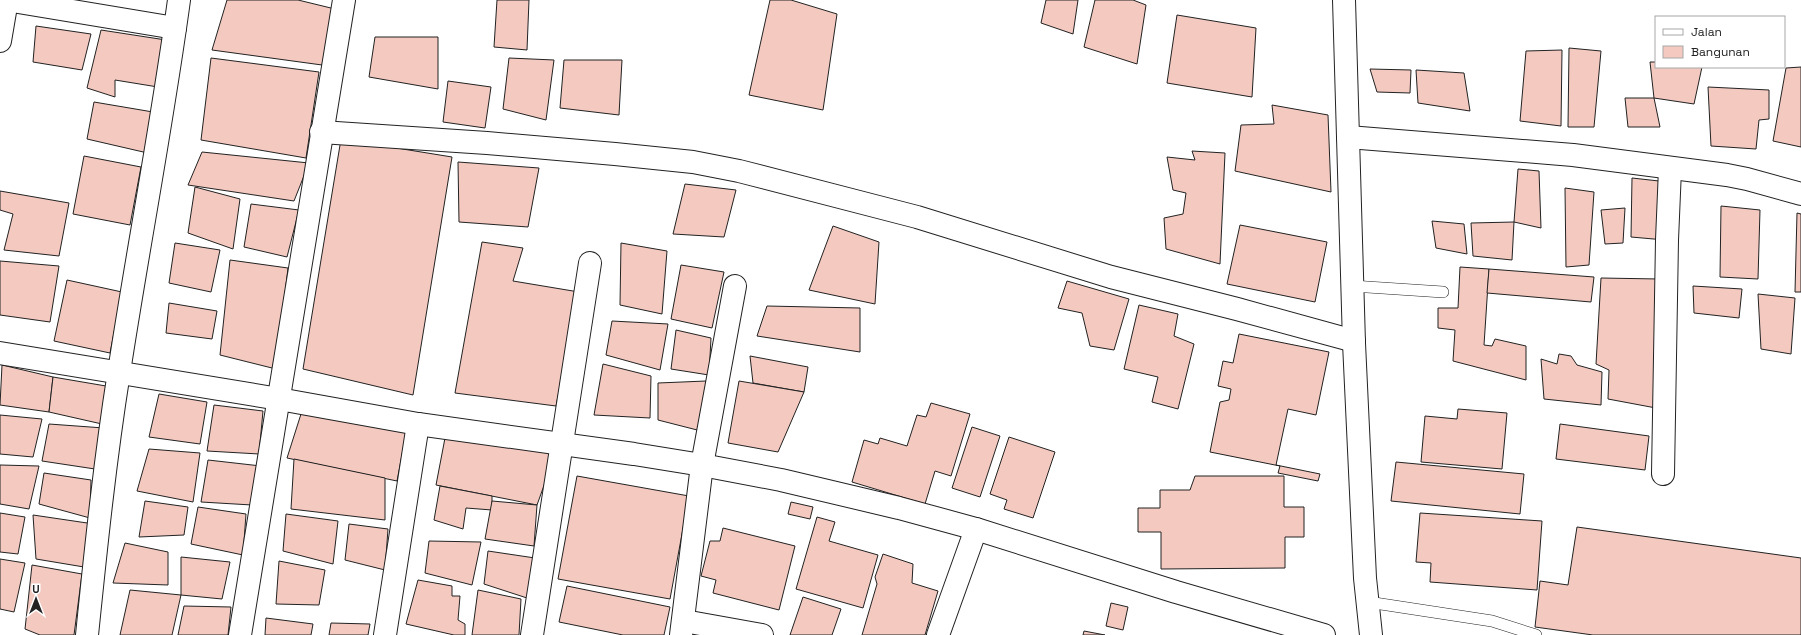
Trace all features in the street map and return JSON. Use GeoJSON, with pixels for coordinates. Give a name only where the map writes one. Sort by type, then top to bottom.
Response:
{"type":"FeatureCollection","features":[{"type":"Feature","properties":{"kind":"main road"},"geometry":{"type":"LineString","coordinates":[[0,41],[7,0],[175,28]]}},
{"type":"Feature","properties":{"kind":"main road"},"geometry":{"type":"LineString","coordinates":[[87,635],[102,488],[118,373],[151,183],[179,0]]}},
{"type":"Feature","properties":{"kind":"main road"},"geometry":{"type":"LineString","coordinates":[[240,635],[321,132],[344,0]]}},
{"type":"Feature","properties":{"kind":"main road"},"geometry":{"type":"LineString","coordinates":[[1344,0],[1354,341],[1365,578],[1371,635]]}},
{"type":"Feature","properties":{"kind":"main road"},"geometry":{"type":"LineString","coordinates":[[321,132],[487,143],[694,162],[738,171],[917,217],[1111,277],[1354,341]]}},
{"type":"Feature","properties":{"kind":"main road"},"geometry":{"type":"LineString","coordinates":[[1348,137],[1573,155],[1670,169],[1734,176],[1801,194]]}},
{"type":"Feature","properties":{"kind":"main road"},"geometry":{"type":"LineString","coordinates":[[1663,474],[1667,240],[1670,169]]}},
{"type":"Feature","properties":{"kind":"main road"},"geometry":{"type":"LineString","coordinates":[[532,635],[590,263]]}},
{"type":"Feature","properties":{"kind":"main road"},"geometry":{"type":"LineString","coordinates":[[735,286],[702,465],[682,628],[762,635]]}},
{"type":"Feature","properties":{"kind":"main road"},"geometry":{"type":"LineString","coordinates":[[0,353],[279,399],[418,424],[702,465],[812,487],[899,508],[976,529],[1176,592],[1324,635]]}},
{"type":"Feature","properties":{"kind":"main road"},"geometry":{"type":"LineString","coordinates":[[385,635],[418,424]]}},
{"type":"Feature","properties":{"kind":"main road"},"geometry":{"type":"LineString","coordinates":[[938,635],[976,529]]}},
{"type":"Feature","properties":{"kind":"lane"},"geometry":{"type":"LineString","coordinates":[[1352,286],[1443,292]]}},
{"type":"Feature","properties":{"kind":"lane"},"geometry":{"type":"LineString","coordinates":[[1368,602],[1492,621],[1536,635]]}},
{"type":"Feature","properties":{"kind":"building"},"geometry":{"type":"Polygon","coordinates":[[[227,0],[298,0],[335,9],[322,65],[212,50],[227,0]]]}},
{"type":"Feature","properties":{"kind":"building"},"geometry":{"type":"Polygon","coordinates":[[[497,0],[529,0],[527,50],[494,47],[497,0]]]}},
{"type":"Feature","properties":{"kind":"building"},"geometry":{"type":"Polygon","coordinates":[[[770,0],[791,0],[837,14],[823,110],[749,95],[770,0]]]}},
{"type":"Feature","properties":{"kind":"building"},"geometry":{"type":"Polygon","coordinates":[[[1046,0],[1078,0],[1073,34],[1041,23],[1046,0]]]}},
{"type":"Feature","properties":{"kind":"building"},"geometry":{"type":"Polygon","coordinates":[[[1095,0],[1133,0],[1146,5],[1137,64],[1084,47],[1095,0]]]}},
{"type":"Feature","properties":{"kind":"building"},"geometry":{"type":"Polygon","coordinates":[[[1177,15],[1256,28],[1252,97],[1167,83],[1177,15]]]}},
{"type":"Feature","properties":{"kind":"building"},"geometry":{"type":"Polygon","coordinates":[[[36,26],[91,34],[82,70],[33,62],[36,26]]]}},
{"type":"Feature","properties":{"kind":"building"},"geometry":{"type":"Polygon","coordinates":[[[101,30],[166,40],[158,87],[115,80],[115,97],[87,88],[101,30]]]}},
{"type":"Feature","properties":{"kind":"building"},"geometry":{"type":"Polygon","coordinates":[[[375,37],[438,37],[438,89],[369,77],[375,37]]]}},
{"type":"Feature","properties":{"kind":"building"},"geometry":{"type":"Polygon","coordinates":[[[1569,48],[1601,51],[1594,127],[1568,127],[1569,48]]]}},
{"type":"Feature","properties":{"kind":"building"},"geometry":{"type":"Polygon","coordinates":[[[1562,50],[1561,126],[1520,121],[1526,51],[1562,50]]]}},
{"type":"Feature","properties":{"kind":"building"},"geometry":{"type":"Polygon","coordinates":[[[211,58],[319,72],[306,158],[201,140],[211,58]]]}},
{"type":"Feature","properties":{"kind":"building"},"geometry":{"type":"Polygon","coordinates":[[[509,58],[554,60],[546,120],[503,109],[509,58]]]}},
{"type":"Feature","properties":{"kind":"building"},"geometry":{"type":"Polygon","coordinates":[[[564,60],[622,60],[619,115],[560,108],[564,60]]]}},
{"type":"Feature","properties":{"kind":"building"},"geometry":{"type":"Polygon","coordinates":[[[1650,62],[1655,62],[1655,68],[1702,68],[1694,104],[1654,98],[1650,62]]]}},
{"type":"Feature","properties":{"kind":"building"},"geometry":{"type":"Polygon","coordinates":[[[1801,67],[1801,147],[1773,141],[1786,68],[1801,67]]]}},
{"type":"Feature","properties":{"kind":"building"},"geometry":{"type":"Polygon","coordinates":[[[1370,69],[1411,70],[1410,93],[1377,92],[1370,69]]]}},
{"type":"Feature","properties":{"kind":"building"},"geometry":{"type":"Polygon","coordinates":[[[1416,70],[1464,73],[1470,111],[1418,103],[1416,70]]]}},
{"type":"Feature","properties":{"kind":"building"},"geometry":{"type":"Polygon","coordinates":[[[448,81],[491,87],[485,128],[443,122],[448,81]]]}},
{"type":"Feature","properties":{"kind":"building"},"geometry":{"type":"Polygon","coordinates":[[[1708,87],[1769,90],[1769,119],[1759,120],[1756,149],[1711,146],[1708,87]]]}},
{"type":"Feature","properties":{"kind":"building"},"geometry":{"type":"Polygon","coordinates":[[[1625,98],[1654,98],[1660,127],[1628,127],[1625,98]]]}},
{"type":"Feature","properties":{"kind":"building"},"geometry":{"type":"Polygon","coordinates":[[[94,102],[153,112],[152,154],[87,139],[94,102]]]}},
{"type":"Feature","properties":{"kind":"building"},"geometry":{"type":"Polygon","coordinates":[[[1272,105],[1328,115],[1331,192],[1235,171],[1241,125],[1274,124],[1272,105]]]}},
{"type":"Feature","properties":{"kind":"building"},"geometry":{"type":"Polygon","coordinates":[[[341,139],[452,157],[413,395],[303,369],[341,139]]]}},
{"type":"Feature","properties":{"kind":"building"},"geometry":{"type":"Polygon","coordinates":[[[1192,151],[1225,153],[1220,264],[1166,249],[1164,218],[1183,214],[1186,193],[1173,190],[1167,157],[1195,160],[1192,151]]]}},
{"type":"Feature","properties":{"kind":"building"},"geometry":{"type":"Polygon","coordinates":[[[202,152],[309,163],[294,201],[188,185],[202,152]]]}},
{"type":"Feature","properties":{"kind":"building"},"geometry":{"type":"Polygon","coordinates":[[[84,156],[141,167],[130,225],[73,214],[84,156]]]}},
{"type":"Feature","properties":{"kind":"building"},"geometry":{"type":"Polygon","coordinates":[[[458,162],[539,168],[528,227],[459,222],[458,162]]]}},
{"type":"Feature","properties":{"kind":"building"},"geometry":{"type":"Polygon","coordinates":[[[1518,169],[1539,171],[1541,228],[1514,222],[1518,169]]]}},
{"type":"Feature","properties":{"kind":"building"},"geometry":{"type":"Polygon","coordinates":[[[1632,178],[1659,181],[1665,240],[1631,237],[1632,178]]]}},
{"type":"Feature","properties":{"kind":"building"},"geometry":{"type":"Polygon","coordinates":[[[685,184],[736,190],[724,237],[673,234],[685,184]]]}},
{"type":"Feature","properties":{"kind":"building"},"geometry":{"type":"Polygon","coordinates":[[[195,187],[240,199],[233,249],[188,233],[195,187]]]}},
{"type":"Feature","properties":{"kind":"building"},"geometry":{"type":"Polygon","coordinates":[[[1565,188],[1594,192],[1589,265],[1566,267],[1565,188]]]}},
{"type":"Feature","properties":{"kind":"building"},"geometry":{"type":"Polygon","coordinates":[[[0,191],[69,203],[59,256],[4,250],[13,214],[0,210],[0,191]]]}},
{"type":"Feature","properties":{"kind":"building"},"geometry":{"type":"Polygon","coordinates":[[[251,204],[299,210],[287,257],[244,247],[251,204]]]}},
{"type":"Feature","properties":{"kind":"building"},"geometry":{"type":"Polygon","coordinates":[[[1721,206],[1760,210],[1758,279],[1720,277],[1721,206]]]}},
{"type":"Feature","properties":{"kind":"building"},"geometry":{"type":"Polygon","coordinates":[[[1625,208],[1623,243],[1605,244],[1601,210],[1625,208]]]}},
{"type":"Feature","properties":{"kind":"building"},"geometry":{"type":"Polygon","coordinates":[[[1797,213],[1801,214],[1801,292],[1795,292],[1797,213]]]}},
{"type":"Feature","properties":{"kind":"building"},"geometry":{"type":"Polygon","coordinates":[[[1432,221],[1464,224],[1467,254],[1436,248],[1432,221]]]}},
{"type":"Feature","properties":{"kind":"building"},"geometry":{"type":"Polygon","coordinates":[[[1514,222],[1512,260],[1473,256],[1471,223],[1514,222]]]}},
{"type":"Feature","properties":{"kind":"building"},"geometry":{"type":"Polygon","coordinates":[[[1240,225],[1327,242],[1315,302],[1227,284],[1240,225]]]}},
{"type":"Feature","properties":{"kind":"building"},"geometry":{"type":"Polygon","coordinates":[[[833,226],[879,242],[875,304],[809,290],[833,226]]]}},
{"type":"Feature","properties":{"kind":"building"},"geometry":{"type":"Polygon","coordinates":[[[482,242],[523,248],[513,281],[579,292],[556,406],[455,393],[482,242]]]}},
{"type":"Feature","properties":{"kind":"building"},"geometry":{"type":"Polygon","coordinates":[[[175,243],[220,250],[211,292],[169,283],[175,243]]]}},
{"type":"Feature","properties":{"kind":"building"},"geometry":{"type":"Polygon","coordinates":[[[621,243],[667,251],[662,314],[620,305],[621,243]]]}},
{"type":"Feature","properties":{"kind":"building"},"geometry":{"type":"Polygon","coordinates":[[[230,260],[288,268],[276,369],[220,355],[230,260]]]}},
{"type":"Feature","properties":{"kind":"building"},"geometry":{"type":"Polygon","coordinates":[[[0,261],[59,266],[50,322],[0,315],[0,261]]]}},
{"type":"Feature","properties":{"kind":"building"},"geometry":{"type":"Polygon","coordinates":[[[681,265],[724,272],[712,328],[671,319],[681,265]]]}},
{"type":"Feature","properties":{"kind":"building"},"geometry":{"type":"Polygon","coordinates":[[[1460,267],[1489,269],[1484,345],[1492,346],[1495,339],[1526,346],[1526,380],[1453,361],[1455,330],[1438,328],[1438,308],[1458,308],[1460,267]]]}},
{"type":"Feature","properties":{"kind":"building"},"geometry":{"type":"Polygon","coordinates":[[[1489,269],[1594,277],[1591,302],[1487,293],[1489,269]]]}},
{"type":"Feature","properties":{"kind":"building"},"geometry":{"type":"Polygon","coordinates":[[[1601,278],[1659,279],[1656,408],[1608,399],[1609,370],[1596,364],[1601,278]]]}},
{"type":"Feature","properties":{"kind":"building"},"geometry":{"type":"Polygon","coordinates":[[[67,280],[122,292],[110,353],[54,341],[67,280]]]}},
{"type":"Feature","properties":{"kind":"building"},"geometry":{"type":"Polygon","coordinates":[[[1067,281],[1129,299],[1114,350],[1090,346],[1082,313],[1058,308],[1067,281]]]}},
{"type":"Feature","properties":{"kind":"building"},"geometry":{"type":"Polygon","coordinates":[[[1693,286],[1742,289],[1739,318],[1694,313],[1693,286]]]}},
{"type":"Feature","properties":{"kind":"building"},"geometry":{"type":"Polygon","coordinates":[[[1758,294],[1795,298],[1791,354],[1761,349],[1758,294]]]}},
{"type":"Feature","properties":{"kind":"building"},"geometry":{"type":"Polygon","coordinates":[[[169,303],[217,311],[212,339],[166,333],[169,303]]]}},
{"type":"Feature","properties":{"kind":"building"},"geometry":{"type":"Polygon","coordinates":[[[1139,305],[1178,314],[1174,336],[1194,344],[1178,409],[1152,402],[1158,377],[1124,369],[1139,305]]]}},
{"type":"Feature","properties":{"kind":"building"},"geometry":{"type":"Polygon","coordinates":[[[767,306],[860,308],[860,352],[757,336],[767,306]]]}},
{"type":"Feature","properties":{"kind":"building"},"geometry":{"type":"Polygon","coordinates":[[[612,321],[668,324],[660,370],[606,355],[612,321]]]}},
{"type":"Feature","properties":{"kind":"building"},"geometry":{"type":"Polygon","coordinates":[[[676,330],[711,338],[709,375],[671,369],[676,330]]]}},
{"type":"Feature","properties":{"kind":"building"},"geometry":{"type":"Polygon","coordinates":[[[1239,334],[1329,352],[1316,415],[1288,409],[1276,465],[1320,474],[1318,481],[1278,473],[1280,466],[1210,452],[1220,402],[1229,400],[1231,389],[1218,386],[1223,361],[1233,363],[1239,334]]]}},
{"type":"Feature","properties":{"kind":"building"},"geometry":{"type":"Polygon","coordinates":[[[1559,354],[1571,356],[1577,365],[1602,372],[1601,405],[1544,399],[1541,359],[1557,364],[1559,354]]]}},
{"type":"Feature","properties":{"kind":"building"},"geometry":{"type":"Polygon","coordinates":[[[750,356],[808,367],[804,392],[753,383],[750,356]]]}},
{"type":"Feature","properties":{"kind":"building"},"geometry":{"type":"Polygon","coordinates":[[[603,364],[651,376],[650,418],[594,415],[603,364]]]}},
{"type":"Feature","properties":{"kind":"building"},"geometry":{"type":"Polygon","coordinates":[[[2,365],[53,377],[49,412],[0,405],[2,365]]]}},
{"type":"Feature","properties":{"kind":"building"},"geometry":{"type":"Polygon","coordinates":[[[53,377],[106,386],[102,424],[49,412],[53,377]]]}},
{"type":"Feature","properties":{"kind":"building"},"geometry":{"type":"Polygon","coordinates":[[[706,381],[705,432],[658,420],[658,383],[706,381]]]}},
{"type":"Feature","properties":{"kind":"building"},"geometry":{"type":"Polygon","coordinates":[[[739,381],[804,392],[778,452],[728,443],[739,381]]]}},
{"type":"Feature","properties":{"kind":"building"},"geometry":{"type":"Polygon","coordinates":[[[159,394],[207,402],[200,444],[149,437],[159,394]]]}},
{"type":"Feature","properties":{"kind":"building"},"geometry":{"type":"Polygon","coordinates":[[[931,403],[970,414],[951,476],[935,471],[925,504],[852,482],[864,440],[878,444],[880,438],[907,446],[917,415],[926,417],[931,403]]]}},
{"type":"Feature","properties":{"kind":"building"},"geometry":{"type":"Polygon","coordinates":[[[214,405],[263,411],[259,454],[207,451],[214,405]]]}},
{"type":"Feature","properties":{"kind":"building"},"geometry":{"type":"Polygon","coordinates":[[[1458,409],[1507,413],[1502,469],[1421,462],[1425,416],[1457,419],[1458,409]]]}},
{"type":"Feature","properties":{"kind":"building"},"geometry":{"type":"Polygon","coordinates":[[[301,414],[407,429],[397,481],[287,458],[301,414]]]}},
{"type":"Feature","properties":{"kind":"building"},"geometry":{"type":"Polygon","coordinates":[[[0,415],[42,419],[33,457],[0,454],[0,415]]]}},
{"type":"Feature","properties":{"kind":"building"},"geometry":{"type":"Polygon","coordinates":[[[49,424],[104,428],[95,469],[42,461],[49,424]]]}},
{"type":"Feature","properties":{"kind":"building"},"geometry":{"type":"Polygon","coordinates":[[[1560,424],[1649,436],[1645,470],[1556,459],[1560,424]]]}},
{"type":"Feature","properties":{"kind":"building"},"geometry":{"type":"Polygon","coordinates":[[[972,427],[1000,436],[980,497],[952,488],[972,427]]]}},
{"type":"Feature","properties":{"kind":"building"},"geometry":{"type":"Polygon","coordinates":[[[1009,437],[1055,452],[1033,518],[1004,509],[1007,500],[990,494],[1009,437]]]}},
{"type":"Feature","properties":{"kind":"building"},"geometry":{"type":"Polygon","coordinates":[[[445,438],[556,452],[537,505],[436,485],[445,438]]]}},
{"type":"Feature","properties":{"kind":"building"},"geometry":{"type":"Polygon","coordinates":[[[149,449],[200,453],[193,502],[137,491],[149,449]]]}},
{"type":"Feature","properties":{"kind":"building"},"geometry":{"type":"Polygon","coordinates":[[[294,459],[385,478],[385,520],[291,509],[294,459]]]}},
{"type":"Feature","properties":{"kind":"building"},"geometry":{"type":"Polygon","coordinates":[[[208,460],[261,466],[252,505],[201,502],[208,460]]]}},
{"type":"Feature","properties":{"kind":"building"},"geometry":{"type":"Polygon","coordinates":[[[1396,462],[1524,474],[1520,514],[1391,501],[1396,462]]]}},
{"type":"Feature","properties":{"kind":"building"},"geometry":{"type":"Polygon","coordinates":[[[0,465],[39,466],[29,509],[0,504],[0,465]]]}},
{"type":"Feature","properties":{"kind":"building"},"geometry":{"type":"Polygon","coordinates":[[[44,473],[91,480],[90,518],[39,504],[44,473]]]}},
{"type":"Feature","properties":{"kind":"building"},"geometry":{"type":"Polygon","coordinates":[[[577,476],[689,496],[670,599],[558,579],[577,476]]]}},
{"type":"Feature","properties":{"kind":"building"},"geometry":{"type":"Polygon","coordinates":[[[1195,476],[1284,476],[1284,507],[1304,507],[1304,537],[1285,537],[1285,568],[1161,569],[1161,532],[1138,532],[1138,508],[1160,508],[1160,490],[1190,490],[1195,476]]]}},
{"type":"Feature","properties":{"kind":"building"},"geometry":{"type":"Polygon","coordinates":[[[440,486],[492,496],[492,510],[466,508],[463,529],[434,520],[440,486]]]}},
{"type":"Feature","properties":{"kind":"building"},"geometry":{"type":"Polygon","coordinates":[[[145,501],[188,507],[184,535],[139,537],[145,501]]]}},
{"type":"Feature","properties":{"kind":"building"},"geometry":{"type":"Polygon","coordinates":[[[492,501],[537,505],[534,546],[485,539],[492,501]]]}},
{"type":"Feature","properties":{"kind":"building"},"geometry":{"type":"Polygon","coordinates":[[[791,502],[813,507],[810,519],[788,514],[791,502]]]}},
{"type":"Feature","properties":{"kind":"building"},"geometry":{"type":"Polygon","coordinates":[[[198,507],[246,514],[243,555],[191,544],[198,507]]]}},
{"type":"Feature","properties":{"kind":"building"},"geometry":{"type":"Polygon","coordinates":[[[0,513],[25,517],[18,554],[0,552],[0,513]]]}},
{"type":"Feature","properties":{"kind":"building"},"geometry":{"type":"Polygon","coordinates":[[[1420,513],[1542,521],[1537,590],[1430,582],[1431,563],[1416,562],[1420,513]]]}},
{"type":"Feature","properties":{"kind":"building"},"geometry":{"type":"Polygon","coordinates":[[[286,514],[338,521],[333,564],[283,551],[286,514]]]}},
{"type":"Feature","properties":{"kind":"building"},"geometry":{"type":"Polygon","coordinates":[[[33,515],[94,524],[84,567],[36,559],[33,515]]]}},
{"type":"Feature","properties":{"kind":"building"},"geometry":{"type":"Polygon","coordinates":[[[817,517],[835,522],[829,541],[878,555],[863,608],[796,589],[817,517]]]}},
{"type":"Feature","properties":{"kind":"building"},"geometry":{"type":"Polygon","coordinates":[[[349,524],[388,529],[385,570],[345,560],[349,524]]]}},
{"type":"Feature","properties":{"kind":"building"},"geometry":{"type":"Polygon","coordinates":[[[1577,527],[1801,558],[1801,635],[1593,635],[1535,627],[1540,581],[1568,585],[1577,527]]]}},
{"type":"Feature","properties":{"kind":"building"},"geometry":{"type":"Polygon","coordinates":[[[723,528],[795,546],[779,610],[713,593],[716,580],[701,576],[710,541],[720,541],[723,528]]]}},
{"type":"Feature","properties":{"kind":"building"},"geometry":{"type":"Polygon","coordinates":[[[429,541],[481,542],[472,585],[425,573],[429,541]]]}},
{"type":"Feature","properties":{"kind":"building"},"geometry":{"type":"Polygon","coordinates":[[[125,543],[168,552],[168,585],[113,583],[125,543]]]}},
{"type":"Feature","properties":{"kind":"building"},"geometry":{"type":"Polygon","coordinates":[[[488,551],[535,558],[527,598],[484,584],[488,551]]]}},
{"type":"Feature","properties":{"kind":"building"},"geometry":{"type":"Polygon","coordinates":[[[883,554],[913,564],[912,583],[938,591],[925,635],[862,635],[877,584],[875,577],[883,554]]]}},
{"type":"Feature","properties":{"kind":"building"},"geometry":{"type":"Polygon","coordinates":[[[181,557],[230,562],[222,599],[181,595],[181,557]]]}},
{"type":"Feature","properties":{"kind":"building"},"geometry":{"type":"Polygon","coordinates":[[[0,559],[25,563],[14,612],[0,609],[0,559]]]}},
{"type":"Feature","properties":{"kind":"building"},"geometry":{"type":"Polygon","coordinates":[[[279,561],[325,570],[319,605],[276,604],[279,561]]]}},
{"type":"Feature","properties":{"kind":"building"},"geometry":{"type":"Polygon","coordinates":[[[32,565],[82,574],[74,635],[40,635],[25,629],[32,565]]]}},
{"type":"Feature","properties":{"kind":"building"},"geometry":{"type":"Polygon","coordinates":[[[418,580],[452,586],[452,596],[460,596],[458,620],[465,624],[465,635],[454,635],[406,624],[418,580]]]}},
{"type":"Feature","properties":{"kind":"building"},"geometry":{"type":"Polygon","coordinates":[[[567,586],[670,607],[664,635],[623,635],[559,622],[567,586]]]}},
{"type":"Feature","properties":{"kind":"building"},"geometry":{"type":"Polygon","coordinates":[[[130,590],[181,595],[172,635],[120,635],[130,590]]]}},
{"type":"Feature","properties":{"kind":"building"},"geometry":{"type":"Polygon","coordinates":[[[478,590],[521,599],[519,635],[472,635],[478,590]]]}},
{"type":"Feature","properties":{"kind":"building"},"geometry":{"type":"Polygon","coordinates":[[[803,597],[841,609],[832,635],[790,635],[803,597]]]}},
{"type":"Feature","properties":{"kind":"building"},"geometry":{"type":"Polygon","coordinates":[[[1111,603],[1128,607],[1123,630],[1106,626],[1111,603]]]}},
{"type":"Feature","properties":{"kind":"building"},"geometry":{"type":"Polygon","coordinates":[[[184,606],[231,607],[228,635],[178,635],[184,606]]]}},
{"type":"Feature","properties":{"kind":"building"},"geometry":{"type":"Polygon","coordinates":[[[266,618],[313,624],[311,635],[265,635],[266,618]]]}},
{"type":"Feature","properties":{"kind":"building"},"geometry":{"type":"Polygon","coordinates":[[[331,623],[370,624],[368,635],[329,635],[331,623]]]}},
{"type":"Feature","properties":{"kind":"building"},"geometry":{"type":"Polygon","coordinates":[[[1084,631],[1105,635],[1083,635],[1084,631]]]}}]}
